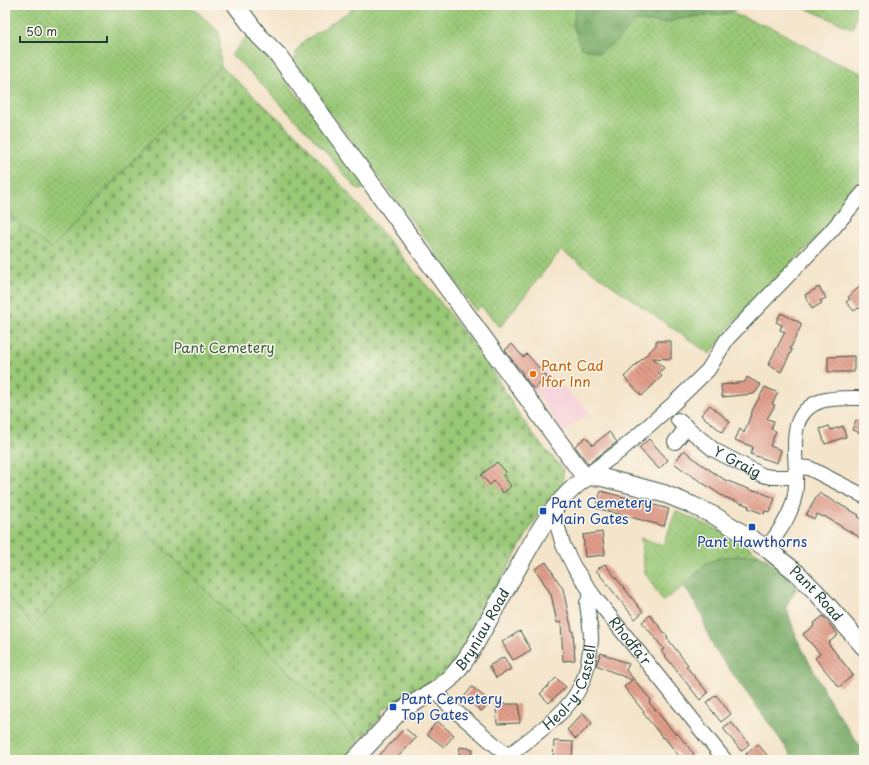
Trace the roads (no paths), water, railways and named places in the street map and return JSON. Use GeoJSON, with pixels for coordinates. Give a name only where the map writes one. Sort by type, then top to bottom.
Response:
{"type":"FeatureCollection","features":[{"type":"Feature","properties":{"kind":"street"},"geometry":{"type":"LineString","coordinates":[[236,5],[259,36],[278,55],[576,466],[587,477],[620,451],[673,404],[708,370],[727,339],[831,231],[864,192]]}},
{"type":"Feature","properties":{"kind":"street"},"geometry":{"type":"LineString","coordinates":[[766,548],[788,517],[793,506],[796,492],[795,436],[800,417],[813,405],[822,401],[864,398]]}},
{"type":"Feature","properties":{"kind":"street","name":"Y Graig"},"geometry":{"type":"LineString","coordinates":[[675,442],[683,424],[714,450],[762,475],[771,477],[809,468],[864,496]]}},
{"type":"Feature","properties":{"kind":"street","name":"Bryniau Road"},"geometry":{"type":"LineString","coordinates":[[354,760],[400,711],[436,690],[450,679],[473,648],[537,534],[549,516],[567,494],[578,483],[587,477]]}},
{"type":"Feature","properties":{"kind":"street","name":"Pant Road"},"geometry":{"type":"LineString","coordinates":[[587,477],[600,477],[636,486],[672,497],[715,516],[766,548],[797,573],[816,592],[864,647]]}},
{"type":"Feature","properties":{"kind":"street","name":"Rhodfa'r"},"geometry":{"type":"LineString","coordinates":[[549,516],[556,521],[563,545],[574,567],[593,595],[724,760]]}},
{"type":"Feature","properties":{"kind":"street","name":"Heol-y-Castell"},"geometry":{"type":"LineString","coordinates":[[508,759],[549,723],[571,701],[580,687],[589,657],[591,638],[588,603],[593,595]]}},
{"type":"Feature","properties":{"kind":"street"},"geometry":{"type":"LineString","coordinates":[[436,690],[445,702],[508,759]]}},
{"type":"Feature","properties":{"kind":"place","name":"Pant Cad Ifor Inn"},"geometry":{"type":"Point","coordinates":[533,374]}},
{"type":"Feature","properties":{"kind":"place","name":"Pant Cemetery Main Gates"},"geometry":{"type":"Point","coordinates":[543,511]}},
{"type":"Feature","properties":{"kind":"place","name":"Pant Hawthorns"},"geometry":{"type":"Point","coordinates":[752,527]}},
{"type":"Feature","properties":{"kind":"place","name":"Pant Cemetery Top Gates"},"geometry":{"type":"Point","coordinates":[393,707]}},
{"type":"Feature","properties":{"kind":"park label","name":"Pant Cemetery"},"geometry":{"type":"Point","coordinates":[224,348]}}]}
